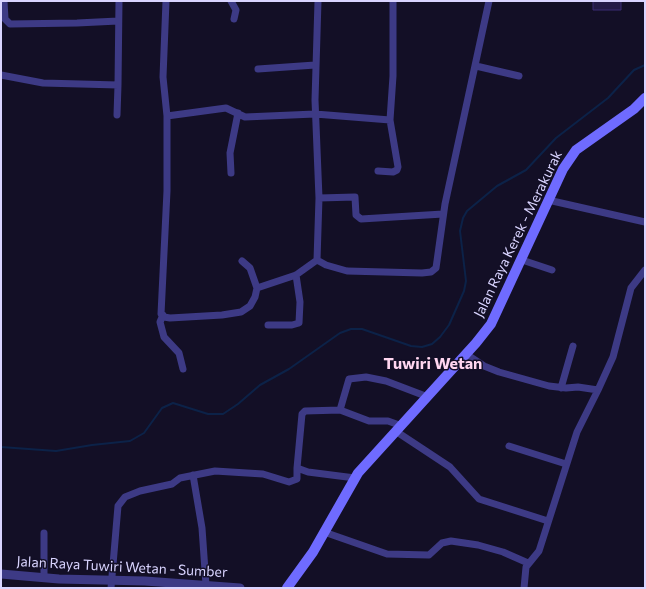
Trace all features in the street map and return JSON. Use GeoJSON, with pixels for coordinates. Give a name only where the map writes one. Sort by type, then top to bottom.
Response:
{"type":"FeatureCollection","features":[{"type":"Feature","properties":{"kind":"main road","name":"Jalan Raya Kerek - Merakurak"},"geometry":{"type":"LineString","coordinates":[[290,587],[327,533],[355,478],[428,397],[472,357],[527,262],[555,202],[562,169],[576,150],[634,109],[645,98]]}},
{"type":"Feature","properties":{"kind":"street"},"geometry":{"type":"LineString","coordinates":[[4,1],[5,19],[10,24],[77,23],[118,20]]}},
{"type":"Feature","properties":{"kind":"street"},"geometry":{"type":"LineString","coordinates":[[117,115],[119,1]]}},
{"type":"Feature","properties":{"kind":"street"},"geometry":{"type":"LineString","coordinates":[[166,1],[164,77],[166,116],[163,315],[160,322],[164,337],[179,353],[183,369]]}},
{"type":"Feature","properties":{"kind":"street"},"geometry":{"type":"LineString","coordinates":[[231,1],[236,10],[234,19]]}},
{"type":"Feature","properties":{"kind":"street"},"geometry":{"type":"LineString","coordinates":[[317,260],[319,198],[315,114],[315,65],[318,1]]}},
{"type":"Feature","properties":{"kind":"street"},"geometry":{"type":"LineString","coordinates":[[378,171],[393,172],[397,170],[398,167],[390,120],[393,76],[392,1]]}},
{"type":"Feature","properties":{"kind":"street"},"geometry":{"type":"LineString","coordinates":[[317,260],[326,265],[347,271],[431,272],[437,266],[443,214],[489,1]]}},
{"type":"Feature","properties":{"kind":"street"},"geometry":{"type":"LineString","coordinates":[[258,69],[315,65]]}},
{"type":"Feature","properties":{"kind":"street"},"geometry":{"type":"LineString","coordinates":[[476,66],[519,76]]}},
{"type":"Feature","properties":{"kind":"street"},"geometry":{"type":"LineString","coordinates":[[1,75],[43,84],[118,85]]}},
{"type":"Feature","properties":{"kind":"street"},"geometry":{"type":"LineString","coordinates":[[166,116],[226,108],[245,117],[255,118],[315,114],[390,120]]}},
{"type":"Feature","properties":{"kind":"street"},"geometry":{"type":"LineString","coordinates":[[231,173],[230,153],[238,113]]}},
{"type":"Feature","properties":{"kind":"street"},"geometry":{"type":"LineString","coordinates":[[319,198],[355,197],[356,215],[361,219],[443,214]]}},
{"type":"Feature","properties":{"kind":"street"},"geometry":{"type":"LineString","coordinates":[[555,202],[575,205],[645,222]]}},
{"type":"Feature","properties":{"kind":"street"},"geometry":{"type":"LineString","coordinates":[[257,288],[296,275],[317,260]]}},
{"type":"Feature","properties":{"kind":"street"},"geometry":{"type":"LineString","coordinates":[[163,315],[170,318],[222,315],[241,312],[250,306],[256,297],[257,288],[250,268],[242,261]]}},
{"type":"Feature","properties":{"kind":"street"},"geometry":{"type":"LineString","coordinates":[[527,262],[552,270]]}},
{"type":"Feature","properties":{"kind":"street"},"geometry":{"type":"LineString","coordinates":[[524,588],[524,576],[528,563],[536,557],[539,551],[566,464],[582,419],[598,390],[613,357],[631,288],[645,270]]}},
{"type":"Feature","properties":{"kind":"street"},"geometry":{"type":"LineString","coordinates":[[268,325],[292,325],[299,323],[300,302],[296,275]]}},
{"type":"Feature","properties":{"kind":"street"},"geometry":{"type":"LineString","coordinates":[[561,388],[573,346]]}},
{"type":"Feature","properties":{"kind":"street"},"geometry":{"type":"LineString","coordinates":[[472,357],[499,372],[549,386],[561,388],[578,387],[598,390]]}},
{"type":"Feature","properties":{"kind":"street"},"geometry":{"type":"LineString","coordinates":[[340,410],[348,379],[366,377],[386,381],[428,397]]}},
{"type":"Feature","properties":{"kind":"street"},"geometry":{"type":"LineString","coordinates":[[111,584],[118,506],[125,498],[140,491],[167,485],[180,478],[228,471],[263,474],[289,482],[297,479],[302,414],[305,411],[340,410],[369,421],[388,421],[450,467],[479,499],[548,521]]}},
{"type":"Feature","properties":{"kind":"street"},"geometry":{"type":"LineString","coordinates":[[509,446],[566,464]]}},
{"type":"Feature","properties":{"kind":"street"},"geometry":{"type":"LineString","coordinates":[[297,468],[308,472],[355,478]]}},
{"type":"Feature","properties":{"kind":"street"},"geometry":{"type":"LineString","coordinates":[[193,475],[202,528],[206,585]]}},
{"type":"Feature","properties":{"kind":"street"},"geometry":{"type":"LineString","coordinates":[[44,533],[44,578]]}},
{"type":"Feature","properties":{"kind":"street"},"geometry":{"type":"LineString","coordinates":[[327,533],[387,554],[429,555],[442,543],[451,541],[478,545],[503,552],[528,563]]}},
{"type":"Feature","properties":{"kind":"street","name":"Jalan Raya Tuwiri Wetan - Sumber"},"geometry":{"type":"LineString","coordinates":[[1,574],[111,584],[206,585],[240,588]]}},
{"type":"Feature","properties":{"kind":"building"},"geometry":{"type":"Polygon","coordinates":[[[593,1],[621,1],[621,10],[593,10],[593,1]]]}},
{"type":"Feature","properties":{"kind":"waterway"},"geometry":{"type":"LineString","coordinates":[[1,447],[56,451],[130,441],[144,433],[162,408],[173,403],[208,414],[223,414],[238,404],[260,385],[289,369],[340,333],[351,329],[362,329],[411,346],[422,347],[432,344],[440,337],[449,325],[464,291],[466,281],[460,231],[463,218],[467,211],[497,186],[526,170],[556,138],[608,98],[634,70],[645,65]]}},
{"type":"Feature","properties":{"kind":"district","name":"Tuwiri Wetan"},"geometry":{"type":"Point","coordinates":[433,364]}}]}
